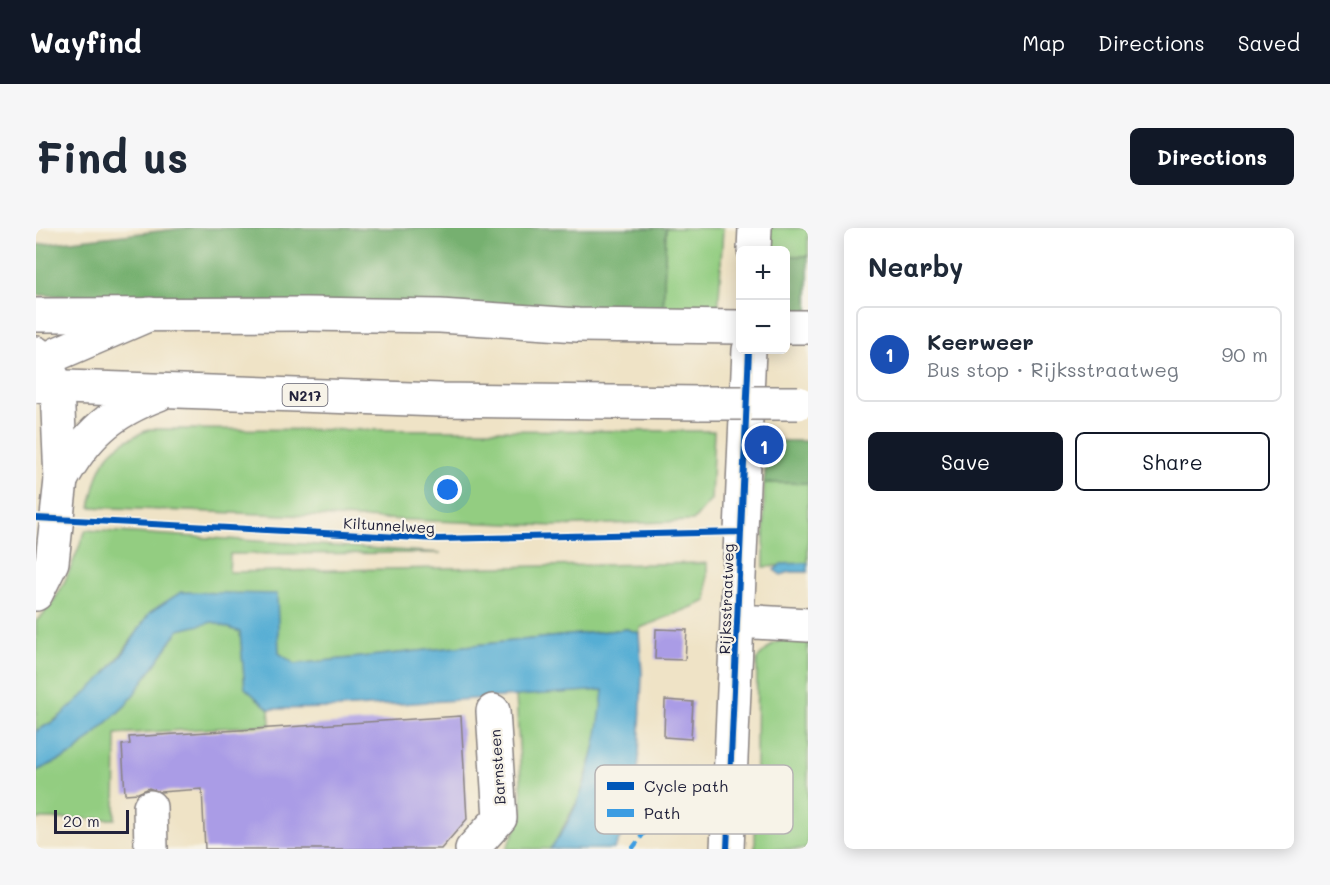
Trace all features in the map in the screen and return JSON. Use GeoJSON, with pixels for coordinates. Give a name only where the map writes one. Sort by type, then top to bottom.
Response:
{"type":"FeatureCollection","features":[{"type":"Feature","properties":{"kind":"main road"},"geometry":{"type":"LineString","coordinates":[[754,246],[755,228]]}},
{"type":"Feature","properties":{"kind":"main road"},"geometry":{"type":"LineString","coordinates":[[36,594],[52,562],[61,480],[42,373],[71,346],[150,314]]}},
{"type":"Feature","properties":{"kind":"main road"},"geometry":{"type":"LineString","coordinates":[[36,315],[429,316],[578,325],[736,327]]}},
{"type":"Feature","properties":{"kind":"main road","name":"Rijksstraatweg"},"geometry":{"type":"LineString","coordinates":[[731,765],[749,354]]}},
{"type":"Feature","properties":{"kind":"main road","name":"N217"},"geometry":{"type":"LineString","coordinates":[[42,373],[170,390],[451,400],[803,403]]}},
{"type":"Feature","properties":{"kind":"main road"},"geometry":{"type":"LineString","coordinates":[[61,480],[83,443],[107,420],[136,403],[170,390]]}},
{"type":"Feature","properties":{"kind":"main road"},"geometry":{"type":"LineString","coordinates":[[738,621],[808,625]]}},
{"type":"Feature","properties":{"kind":"main road","name":"Barnsteen"},"geometry":{"type":"LineString","coordinates":[[472,849],[500,818],[493,711]]}},
{"type":"Feature","properties":{"kind":"main road"},"geometry":{"type":"LineString","coordinates":[[150,807],[152,849]]}},
{"type":"Feature","properties":{"kind":"main road","name":"Rijksstraatweg"},"geometry":{"type":"LineString","coordinates":[[727,849],[728,834]]}},
{"type":"Feature","properties":{"kind":"green space"},"geometry":{"type":"Polygon","coordinates":[[[186,228],[666,228],[663,315],[36,295],[36,245],[186,228]]]}},
{"type":"Feature","properties":{"kind":"green space"},"geometry":{"type":"Polygon","coordinates":[[[666,228],[723,228],[718,316],[663,315],[666,228]]]}},
{"type":"Feature","properties":{"kind":"green space"},"geometry":{"type":"Polygon","coordinates":[[[766,228],[808,228],[808,256],[790,256],[790,246],[766,246],[766,228]]]}},
{"type":"Feature","properties":{"kind":"green space"},"geometry":{"type":"Polygon","coordinates":[[[790,256],[808,256],[808,319],[790,318],[790,256]]]}},
{"type":"Feature","properties":{"kind":"green space"},"geometry":{"type":"Polygon","coordinates":[[[150,429],[714,431],[711,500],[693,521],[555,526],[90,507],[98,477],[107,458],[123,443],[150,429]]]}},
{"type":"Feature","properties":{"kind":"green space"},"geometry":{"type":"Polygon","coordinates":[[[768,441],[808,441],[808,483],[764,483],[768,441]]]}},
{"type":"Feature","properties":{"kind":"green space"},"geometry":{"type":"Polygon","coordinates":[[[764,483],[808,483],[808,563],[764,567],[764,483]]]}},
{"type":"Feature","properties":{"kind":"green space"},"geometry":{"type":"Polygon","coordinates":[[[86,530],[441,553],[230,554],[229,572],[707,563],[707,601],[640,628],[639,633],[627,629],[295,664],[279,653],[276,594],[150,612],[114,663],[86,694],[54,721],[36,731],[36,621],[60,591],[86,530]]]}},
{"type":"Feature","properties":{"kind":"green space"},"geometry":{"type":"Polygon","coordinates":[[[212,621],[240,632],[245,688],[269,709],[270,725],[116,734],[115,819],[36,819],[36,771],[73,754],[127,704],[179,630],[212,621]]]}},
{"type":"Feature","properties":{"kind":"green space"},"geometry":{"type":"Polygon","coordinates":[[[788,637],[808,638],[808,849],[755,849],[755,834],[793,834],[793,765],[756,765],[757,659],[773,644],[788,637]]]}},
{"type":"Feature","properties":{"kind":"green space"},"geometry":{"type":"Polygon","coordinates":[[[604,690],[600,727],[581,794],[554,844],[550,849],[506,849],[523,815],[516,695],[604,690]]]}},
{"type":"Feature","properties":{"kind":"water"},"geometry":{"type":"Polygon","coordinates":[[[808,563],[808,572],[790,572],[781,575],[774,570],[781,564],[808,563]]]}},
{"type":"Feature","properties":{"kind":"water"},"geometry":{"type":"Polygon","coordinates":[[[181,592],[277,594],[279,653],[295,664],[627,629],[639,633],[642,673],[638,765],[595,765],[595,834],[622,834],[614,849],[550,849],[572,813],[588,773],[598,731],[603,690],[340,708],[269,709],[245,688],[240,632],[213,622],[179,630],[127,704],[73,754],[36,771],[36,731],[55,721],[101,679],[125,651],[150,612],[181,592]]]}},
{"type":"Feature","properties":{"kind":"building"},"geometry":{"type":"Polygon","coordinates":[[[656,629],[687,630],[685,660],[655,659],[656,629]]]}},
{"type":"Feature","properties":{"kind":"building"},"geometry":{"type":"Polygon","coordinates":[[[665,700],[693,702],[691,739],[664,737],[665,700]]]}},
{"type":"Feature","properties":{"kind":"building"},"geometry":{"type":"Polygon","coordinates":[[[461,716],[467,819],[441,849],[205,849],[202,789],[160,792],[149,788],[138,793],[125,794],[122,745],[130,744],[129,737],[461,716]]]}},
{"type":"Feature","properties":{"kind":"marked path"},"geometry":{"type":"LineString","coordinates":[[632,849],[643,834]]}},
{"type":"Feature","properties":{"kind":"cycle path"},"geometry":{"type":"LineString","coordinates":[[731,765],[749,354]]}},
{"type":"Feature","properties":{"kind":"cycle path","name":"Kiltunnelweg"},"geometry":{"type":"LineString","coordinates":[[36,518],[438,539],[741,532]]}},
{"type":"Feature","properties":{"kind":"cycle path"},"geometry":{"type":"LineString","coordinates":[[727,849],[728,834]]}},
{"type":"Feature","properties":{"kind":"place","name":"Keerweer"},"geometry":{"type":"Point","coordinates":[764,445]}}]}
